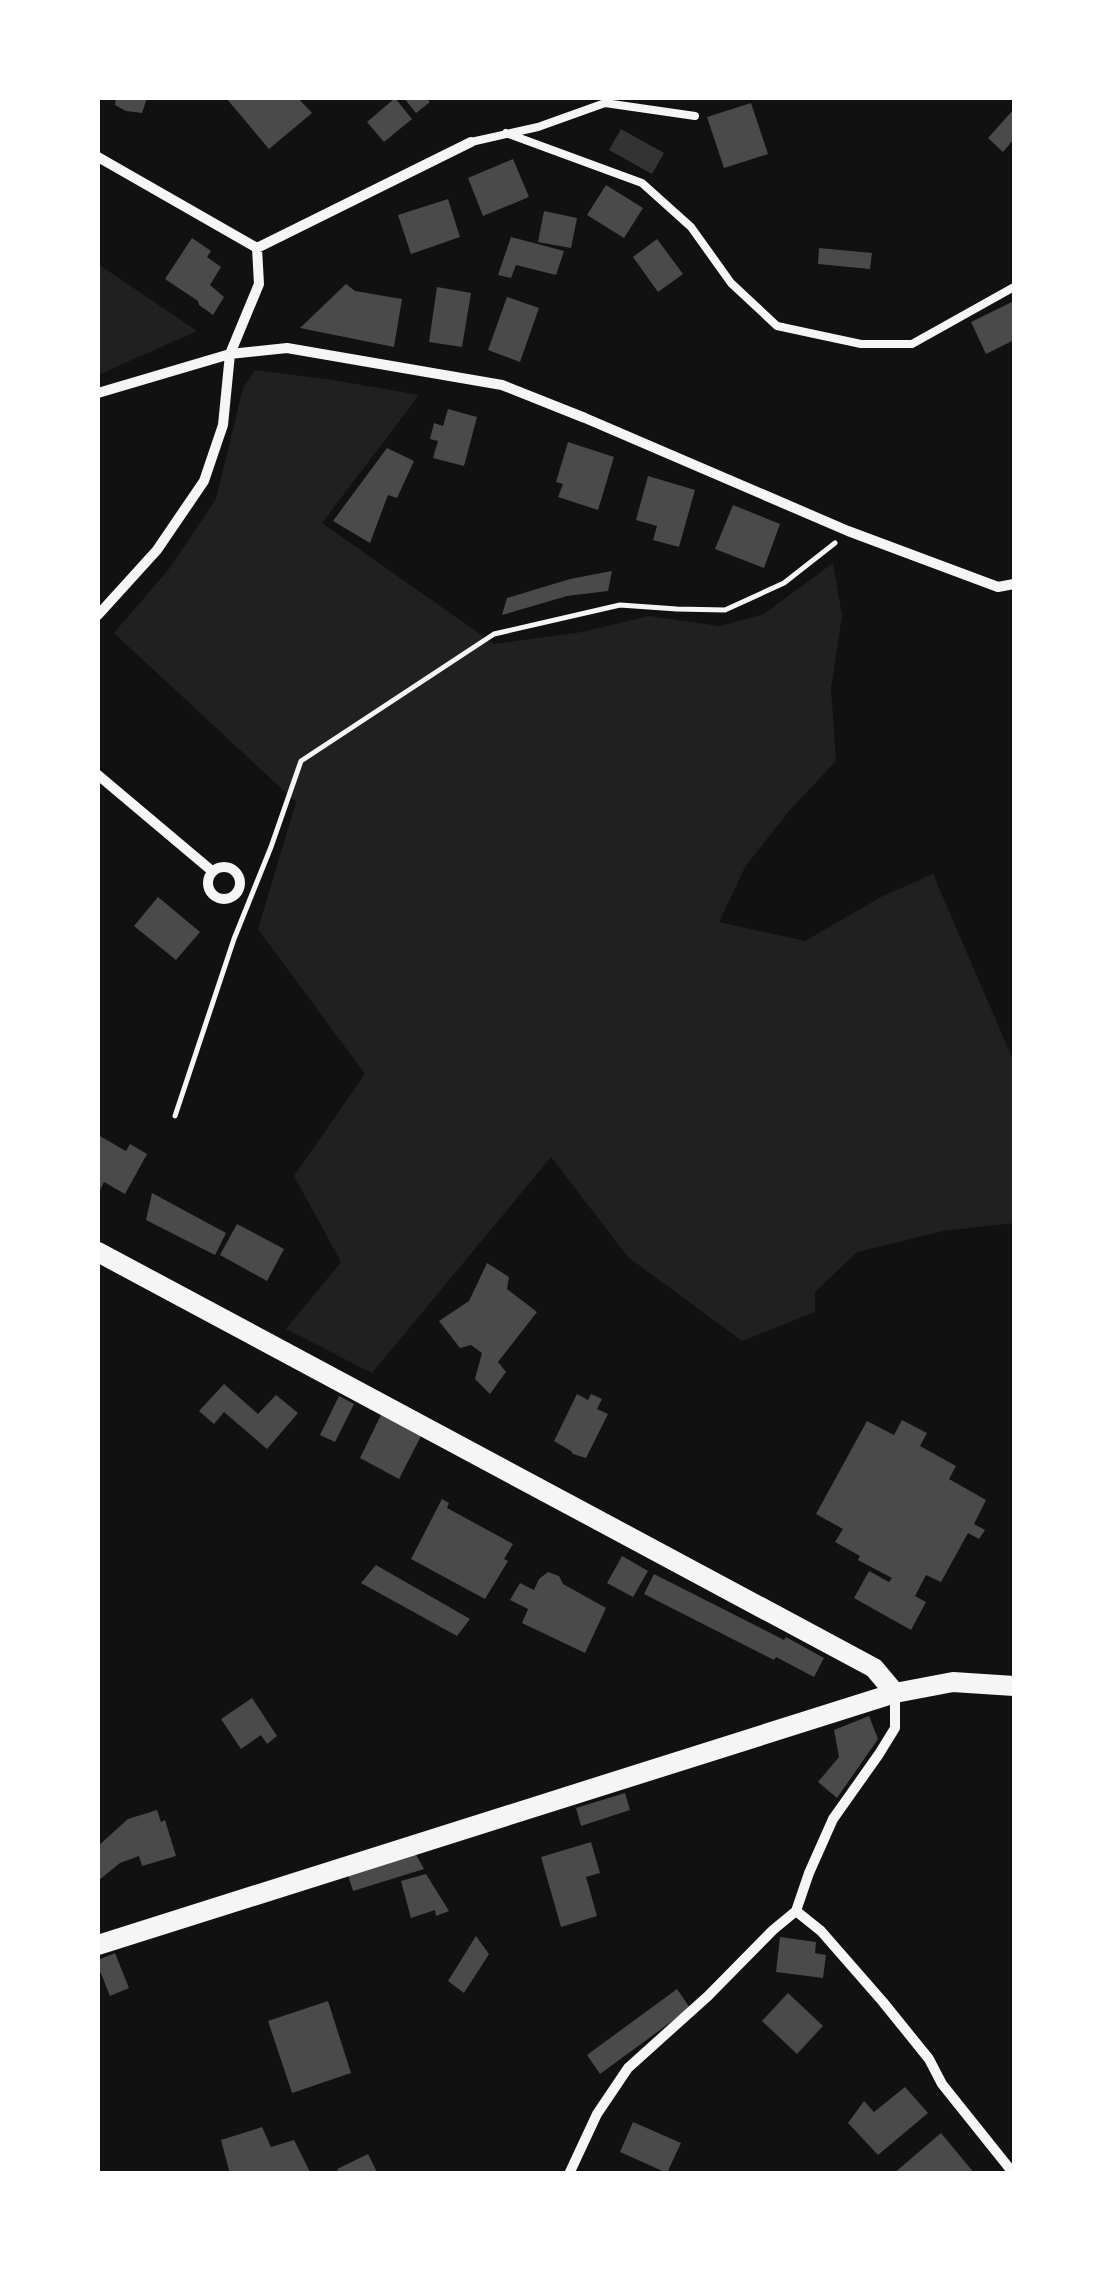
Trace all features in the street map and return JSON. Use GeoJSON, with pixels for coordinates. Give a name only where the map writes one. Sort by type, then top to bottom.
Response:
{"type":"FeatureCollection","features":[{"type":"Feature","properties":{"kind":"main road"},"geometry":{"type":"LineString","coordinates":[[98,1252],[874,1668],[894,1693]]}},
{"type":"Feature","properties":{"kind":"main road"},"geometry":{"type":"LineString","coordinates":[[98,1945],[894,1693],[953,1682],[1014,1686]]}},
{"type":"Feature","properties":{"kind":"street"},"geometry":{"type":"LineString","coordinates":[[257,248],[471,142]]}},
{"type":"Feature","properties":{"kind":"street"},"geometry":{"type":"LineString","coordinates":[[98,156],[257,248]]}},
{"type":"Feature","properties":{"kind":"street"},"geometry":{"type":"LineString","coordinates":[[98,615],[157,550],[204,481],[223,425],[230,354],[259,284],[257,248]]}},
{"type":"Feature","properties":{"kind":"street"},"geometry":{"type":"LineString","coordinates":[[98,394],[230,354],[287,348],[502,386],[848,531],[998,587],[1014,584]]}},
{"type":"Feature","properties":{"kind":"street"},"geometry":{"type":"LineString","coordinates":[[98,776],[212,871]]}},
{"type":"Feature","properties":{"kind":"street"},"geometry":{"type":"LineString","coordinates":[[569,2174],[597,2114],[628,2068],[796,1911],[833,1819],[895,1728],[894,1693]]}},
{"type":"Feature","properties":{"kind":"street"},"geometry":{"type":"LineString","coordinates":[[796,1911],[820,1931],[882,2002],[1014,2174]]}},
{"type":"Feature","properties":{"kind":"lane"},"geometry":{"type":"LineString","coordinates":[[471,142],[538,127],[605,100],[696,116]]}},
{"type":"Feature","properties":{"kind":"lane"},"geometry":{"type":"LineString","coordinates":[[506,133],[642,183],[692,226],[730,284],[777,326],[861,344],[912,344],[1014,287]]}},
{"type":"Feature","properties":{"kind":"path"},"geometry":{"type":"LineString","coordinates":[[175,1116],[234,939],[301,761],[494,634],[620,605],[725,610],[784,584],[848,531]]}},
{"type":"Feature","properties":{"kind":"shaded area"},"geometry":{"type":"Polygon","coordinates":[[[621,129],[664,153],[652,174],[609,150],[621,129]]]}},
{"type":"Feature","properties":{"kind":"shaded area"},"geometry":{"type":"Polygon","coordinates":[[[98,264],[197,331],[98,375],[98,264]]]}},
{"type":"Feature","properties":{"kind":"shaded area"},"geometry":{"type":"Polygon","coordinates":[[[255,370],[419,395],[322,523],[494,644],[582,632],[649,616],[720,626],[764,614],[833,563],[842,616],[831,688],[836,761],[789,811],[745,867],[719,922],[805,941],[881,897],[933,874],[1014,1062],[1014,1223],[943,1231],[857,1252],[815,1292],[815,1312],[742,1341],[628,1257],[551,1157],[372,1373],[286,1329],[341,1262],[294,1176],[365,1074],[258,929],[296,802],[114,633],[169,569],[216,499],[243,388],[255,370]]]}},
{"type":"Feature","properties":{"kind":"building"},"geometry":{"type":"Polygon","coordinates":[[[116,98],[147,98],[142,113],[115,105],[116,98]]]}},
{"type":"Feature","properties":{"kind":"building"},"geometry":{"type":"Polygon","coordinates":[[[226,98],[298,98],[312,113],[269,149],[226,98]]]}},
{"type":"Feature","properties":{"kind":"building"},"geometry":{"type":"Polygon","coordinates":[[[395,98],[412,119],[384,142],[367,122],[395,98]]]}},
{"type":"Feature","properties":{"kind":"building"},"geometry":{"type":"Polygon","coordinates":[[[404,98],[426,98],[430,102],[416,113],[404,98]]]}},
{"type":"Feature","properties":{"kind":"building"},"geometry":{"type":"Polygon","coordinates":[[[751,103],[768,154],[724,168],[707,117],[751,103]]]}},
{"type":"Feature","properties":{"kind":"building"},"geometry":{"type":"Polygon","coordinates":[[[1014,109],[1014,139],[1003,152],[988,138],[1014,109]]]}},
{"type":"Feature","properties":{"kind":"building"},"geometry":{"type":"Polygon","coordinates":[[[513,159],[529,197],[483,216],[468,178],[513,159]]]}},
{"type":"Feature","properties":{"kind":"building"},"geometry":{"type":"Polygon","coordinates":[[[606,185],[643,208],[624,238],[587,215],[606,185]]]}},
{"type":"Feature","properties":{"kind":"building"},"geometry":{"type":"Polygon","coordinates":[[[448,199],[460,237],[411,254],[398,215],[448,199]]]}},
{"type":"Feature","properties":{"kind":"building"},"geometry":{"type":"Polygon","coordinates":[[[544,211],[577,218],[571,248],[538,242],[544,211]]]}},
{"type":"Feature","properties":{"kind":"building"},"geometry":{"type":"Polygon","coordinates":[[[511,237],[564,251],[556,275],[516,265],[511,278],[498,275],[511,237]]]}},
{"type":"Feature","properties":{"kind":"building"},"geometry":{"type":"Polygon","coordinates":[[[192,238],[211,251],[207,257],[221,267],[210,285],[224,297],[213,315],[165,279],[192,238]]]}},
{"type":"Feature","properties":{"kind":"building"},"geometry":{"type":"Polygon","coordinates":[[[657,239],[683,274],[658,292],[633,257],[657,239]]]}},
{"type":"Feature","properties":{"kind":"building"},"geometry":{"type":"Polygon","coordinates":[[[819,248],[872,253],[870,269],[818,264],[819,248]]]}},
{"type":"Feature","properties":{"kind":"building"},"geometry":{"type":"Polygon","coordinates":[[[346,284],[355,291],[402,299],[394,347],[300,328],[346,284]]]}},
{"type":"Feature","properties":{"kind":"building"},"geometry":{"type":"Polygon","coordinates":[[[437,287],[471,293],[462,347],[429,342],[437,287]]]}},
{"type":"Feature","properties":{"kind":"building"},"geometry":{"type":"Polygon","coordinates":[[[507,297],[539,308],[520,362],[488,350],[507,297]]]}},
{"type":"Feature","properties":{"kind":"building"},"geometry":{"type":"Polygon","coordinates":[[[1014,301],[1014,340],[986,354],[971,322],[1014,301]]]}},
{"type":"Feature","properties":{"kind":"building"},"geometry":{"type":"Polygon","coordinates":[[[448,409],[477,417],[464,466],[433,458],[438,441],[430,439],[434,423],[443,426],[448,409]]]}},
{"type":"Feature","properties":{"kind":"building"},"geometry":{"type":"Polygon","coordinates":[[[568,442],[614,457],[598,510],[558,497],[563,484],[556,482],[568,442]]]}},
{"type":"Feature","properties":{"kind":"building"},"geometry":{"type":"Polygon","coordinates":[[[387,448],[414,461],[397,498],[388,495],[370,543],[333,521],[387,448]]]}},
{"type":"Feature","properties":{"kind":"building"},"geometry":{"type":"Polygon","coordinates":[[[648,476],[695,490],[679,547],[653,540],[657,526],[636,520],[648,476]]]}},
{"type":"Feature","properties":{"kind":"building"},"geometry":{"type":"Polygon","coordinates":[[[733,505],[780,524],[764,568],[715,549],[733,505]]]}},
{"type":"Feature","properties":{"kind":"building"},"geometry":{"type":"Polygon","coordinates":[[[612,571],[608,591],[567,596],[502,615],[507,598],[612,571]]]}},
{"type":"Feature","properties":{"kind":"building"},"geometry":{"type":"Polygon","coordinates":[[[158,897],[200,932],[176,960],[134,926],[158,897]]]}},
{"type":"Feature","properties":{"kind":"building"},"geometry":{"type":"Polygon","coordinates":[[[98,1135],[126,1151],[130,1144],[147,1154],[125,1194],[104,1182],[98,1194],[98,1135]]]}},
{"type":"Feature","properties":{"kind":"building"},"geometry":{"type":"Polygon","coordinates":[[[152,1193],[226,1233],[215,1255],[146,1220],[152,1193]]]}},
{"type":"Feature","properties":{"kind":"building"},"geometry":{"type":"Polygon","coordinates":[[[237,1224],[284,1249],[267,1281],[220,1255],[237,1224]]]}},
{"type":"Feature","properties":{"kind":"building"},"geometry":{"type":"Polygon","coordinates":[[[487,1263],[509,1277],[507,1289],[537,1312],[498,1362],[506,1372],[490,1394],[475,1379],[482,1353],[471,1345],[460,1348],[439,1321],[469,1301],[487,1263]]]}},
{"type":"Feature","properties":{"kind":"building"},"geometry":{"type":"Polygon","coordinates":[[[224,1384],[258,1414],[276,1395],[298,1413],[267,1449],[224,1412],[214,1424],[199,1411],[224,1384]]]}},
{"type":"Feature","properties":{"kind":"building"},"geometry":{"type":"Polygon","coordinates":[[[577,1394],[588,1400],[591,1394],[602,1399],[597,1409],[608,1414],[586,1458],[554,1441],[577,1394]]]}},
{"type":"Feature","properties":{"kind":"building"},"geometry":{"type":"Polygon","coordinates":[[[339,1396],[354,1404],[335,1442],[320,1435],[339,1396]]]}},
{"type":"Feature","properties":{"kind":"building"},"geometry":{"type":"Polygon","coordinates":[[[381,1415],[421,1436],[399,1479],[360,1458],[381,1415]]]}},
{"type":"Feature","properties":{"kind":"building"},"geometry":{"type":"Polygon","coordinates":[[[902,1420],[927,1433],[920,1446],[956,1466],[949,1479],[986,1500],[974,1524],[985,1530],[979,1539],[968,1533],[941,1582],[926,1575],[915,1596],[926,1602],[911,1630],[854,1598],[869,1571],[889,1582],[892,1578],[835,1542],[843,1529],[816,1514],[867,1421],[894,1435],[902,1420]]]}},
{"type":"Feature","properties":{"kind":"building"},"geometry":{"type":"Polygon","coordinates":[[[442,1499],[449,1503],[447,1508],[513,1544],[504,1559],[508,1561],[485,1599],[411,1559],[442,1499]]]}},
{"type":"Feature","properties":{"kind":"building"},"geometry":{"type":"Polygon","coordinates":[[[622,1556],[648,1571],[633,1597],[607,1583],[622,1556]]]}},
{"type":"Feature","properties":{"kind":"building"},"geometry":{"type":"Polygon","coordinates":[[[376,1565],[470,1619],[457,1636],[361,1583],[376,1565]]]}},
{"type":"Feature","properties":{"kind":"building"},"geometry":{"type":"Polygon","coordinates":[[[548,1572],[606,1608],[585,1653],[522,1623],[528,1609],[510,1600],[520,1583],[534,1590],[548,1572]]]}},
{"type":"Feature","properties":{"kind":"building"},"geometry":{"type":"Polygon","coordinates":[[[654,1574],[824,1658],[814,1677],[644,1594],[654,1574]]]}},
{"type":"Feature","properties":{"kind":"building"},"geometry":{"type":"Polygon","coordinates":[[[252,1698],[277,1736],[267,1744],[261,1735],[241,1749],[221,1719],[252,1698]]]}},
{"type":"Feature","properties":{"kind":"building"},"geometry":{"type":"Polygon","coordinates":[[[869,1716],[878,1739],[837,1798],[818,1782],[839,1757],[834,1730],[869,1716]]]}},
{"type":"Feature","properties":{"kind":"building"},"geometry":{"type":"Polygon","coordinates":[[[625,1793],[630,1810],[581,1826],[576,1808],[625,1793]]]}},
{"type":"Feature","properties":{"kind":"building"},"geometry":{"type":"Polygon","coordinates":[[[157,1810],[161,1822],[165,1820],[176,1856],[142,1866],[139,1856],[120,1863],[98,1881],[98,1846],[128,1819],[157,1810]]]}},
{"type":"Feature","properties":{"kind":"building"},"geometry":{"type":"Polygon","coordinates":[[[591,1842],[600,1873],[586,1877],[597,1916],[561,1927],[541,1857],[591,1842]]]}},
{"type":"Feature","properties":{"kind":"building"},"geometry":{"type":"Polygon","coordinates":[[[414,1851],[424,1869],[353,1891],[347,1872],[414,1851]]]}},
{"type":"Feature","properties":{"kind":"building"},"geometry":{"type":"Polygon","coordinates":[[[426,1874],[449,1911],[436,1916],[435,1910],[411,1918],[401,1881],[426,1874]]]}},
{"type":"Feature","properties":{"kind":"building"},"geometry":{"type":"Polygon","coordinates":[[[476,1936],[489,1954],[464,1993],[448,1981],[476,1936]]]}},
{"type":"Feature","properties":{"kind":"building"},"geometry":{"type":"Polygon","coordinates":[[[780,1937],[816,1942],[815,1953],[826,1955],[823,1978],[776,1972],[780,1937]]]}},
{"type":"Feature","properties":{"kind":"building"},"geometry":{"type":"Polygon","coordinates":[[[115,1953],[129,1988],[110,1996],[98,1960],[115,1953]]]}},
{"type":"Feature","properties":{"kind":"building"},"geometry":{"type":"Polygon","coordinates":[[[677,1989],[690,2008],[600,2074],[587,2055],[677,1989]]]}},
{"type":"Feature","properties":{"kind":"building"},"geometry":{"type":"Polygon","coordinates":[[[788,1993],[823,2026],[797,2054],[762,2021],[788,1993]]]}},
{"type":"Feature","properties":{"kind":"building"},"geometry":{"type":"Polygon","coordinates":[[[328,2001],[351,2073],[292,2093],[268,2021],[328,2001]]]}},
{"type":"Feature","properties":{"kind":"building"},"geometry":{"type":"Polygon","coordinates":[[[905,2087],[928,2113],[878,2155],[848,2123],[864,2101],[874,2112],[905,2087]]]}},
{"type":"Feature","properties":{"kind":"building"},"geometry":{"type":"Polygon","coordinates":[[[633,2122],[681,2143],[667,2173],[620,2152],[633,2122]]]}},
{"type":"Feature","properties":{"kind":"building"},"geometry":{"type":"Polygon","coordinates":[[[262,2127],[271,2147],[294,2140],[311,2174],[230,2174],[221,2140],[262,2127]]]}},
{"type":"Feature","properties":{"kind":"building"},"geometry":{"type":"Polygon","coordinates":[[[941,2133],[975,2174],[893,2174],[941,2133]]]}},
{"type":"Feature","properties":{"kind":"building"},"geometry":{"type":"Polygon","coordinates":[[[368,2154],[378,2174],[339,2174],[337,2169],[368,2154]]]}}]}
